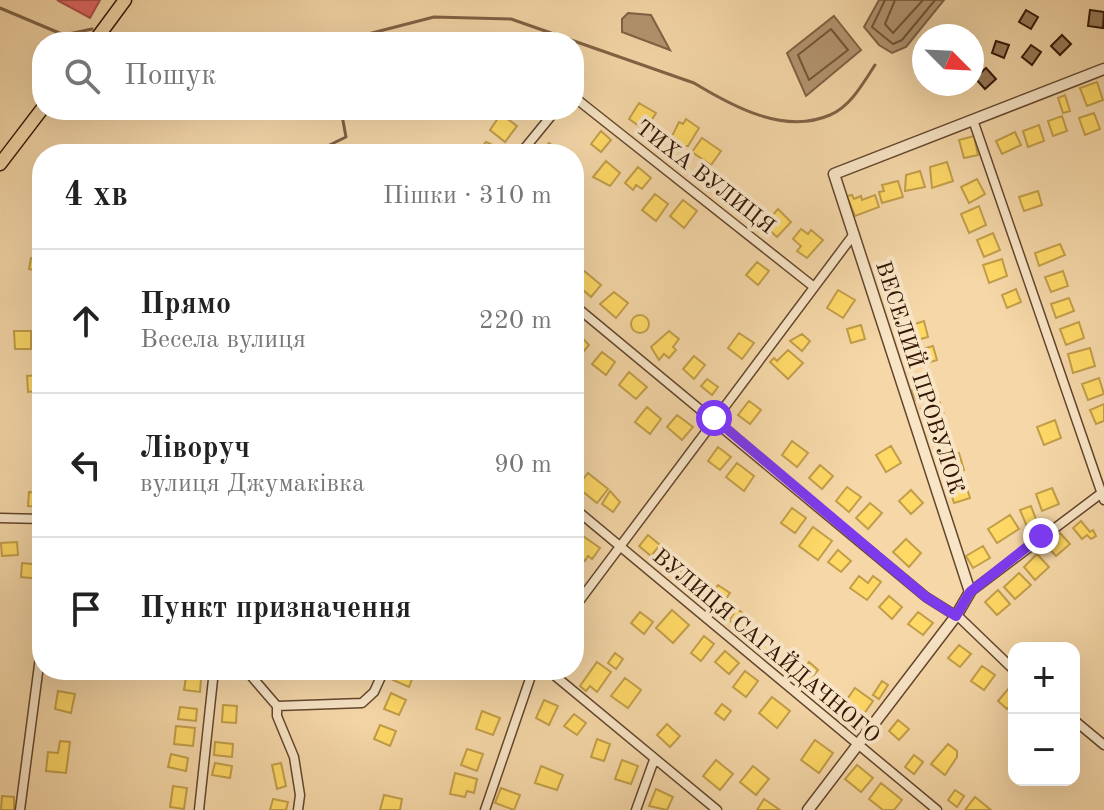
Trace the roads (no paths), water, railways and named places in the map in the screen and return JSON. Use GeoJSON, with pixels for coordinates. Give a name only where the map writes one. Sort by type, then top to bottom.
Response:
{"type":"FeatureCollection","features":[{"type":"Feature","properties":{"kind":"main road"},"geometry":{"type":"LineString","coordinates":[[101,32],[125,0]]}},
{"type":"Feature","properties":{"kind":"main road"},"geometry":{"type":"LineString","coordinates":[[0,164],[34,120]]}},
{"type":"Feature","properties":{"kind":"street"},"geometry":{"type":"LineString","coordinates":[[808,810],[956,616],[970,592],[1103,495],[973,120],[1104,69]]}},
{"type":"Feature","properties":{"kind":"street","name":"ТИХА ВУЛИЦЯ"},"geometry":{"type":"LineString","coordinates":[[584,105],[814,287]]}},
{"type":"Feature","properties":{"kind":"street"},"geometry":{"type":"LineString","coordinates":[[528,144],[548,120]]}},
{"type":"Feature","properties":{"kind":"street","name":"ВЕСЕЛИЙ ПРОВУЛОК"},"geometry":{"type":"LineString","coordinates":[[970,592],[834,174],[973,120]]}},
{"type":"Feature","properties":{"kind":"street"},"geometry":{"type":"LineString","coordinates":[[584,594],[854,234]]}},
{"type":"Feature","properties":{"kind":"street"},"geometry":{"type":"LineString","coordinates":[[584,313],[926,597],[956,616],[1008,664]]}},
{"type":"Feature","properties":{"kind":"street","name":"ВУЛИЦЯ САГАЙДАЧНОГО"},"geometry":{"type":"LineString","coordinates":[[584,516],[937,810]]}},
{"type":"Feature","properties":{"kind":"street"},"geometry":{"type":"LineString","coordinates":[[0,518],[32,519]]}},
{"type":"Feature","properties":{"kind":"street"},"geometry":{"type":"LineString","coordinates":[[20,810],[37,680]]}},
{"type":"Feature","properties":{"kind":"street"},"geometry":{"type":"LineString","coordinates":[[199,810],[213,680]]}},
{"type":"Feature","properties":{"kind":"street"},"geometry":{"type":"LineString","coordinates":[[255,680],[277,706],[277,716],[294,757],[300,795],[298,810]]}},
{"type":"Feature","properties":{"kind":"street"},"geometry":{"type":"LineString","coordinates":[[277,706],[362,703],[374,692],[379,680]]}},
{"type":"Feature","properties":{"kind":"street"},"geometry":{"type":"LineString","coordinates":[[485,810],[530,680]]}},
{"type":"Feature","properties":{"kind":"street"},"geometry":{"type":"LineString","coordinates":[[560,680],[717,810]]}},
{"type":"Feature","properties":{"kind":"street"},"geometry":{"type":"LineString","coordinates":[[1080,725],[1104,745]]}},
{"type":"Feature","properties":{"kind":"street"},"geometry":{"type":"LineString","coordinates":[[636,810],[654,760]]}},
{"type":"Feature","properties":{"kind":"water"},"geometry":{"type":"Polygon","coordinates":[[[879,0],[944,0],[925,24],[912,24],[912,40],[906,47],[892,53],[879,45],[864,27],[879,0]]]}},
{"type":"Feature","properties":{"kind":"water"},"geometry":{"type":"Polygon","coordinates":[[[628,13],[651,15],[670,50],[622,32],[622,19],[628,13]]]}},
{"type":"Feature","properties":{"kind":"water"},"geometry":{"type":"Polygon","coordinates":[[[834,16],[861,50],[806,96],[787,53],[834,16]]]}},
{"type":"Feature","properties":{"kind":"waterway"},"geometry":{"type":"LineString","coordinates":[[0,8],[57,32]]}},
{"type":"Feature","properties":{"kind":"waterway"},"geometry":{"type":"LineString","coordinates":[[376,32],[434,17],[511,19],[548,32]]}},
{"type":"Feature","properties":{"kind":"waterway"},"geometry":{"type":"LineString","coordinates":[[78,32],[92,29]]}},
{"type":"Feature","properties":{"kind":"waterway"},"geometry":{"type":"LineString","coordinates":[[584,45],[694,83],[742,109],[795,122],[813,120],[837,111],[856,93],[875,65]]}},
{"type":"Feature","properties":{"kind":"waterway"},"geometry":{"type":"LineString","coordinates":[[332,144],[346,137],[343,120]]}}]}
